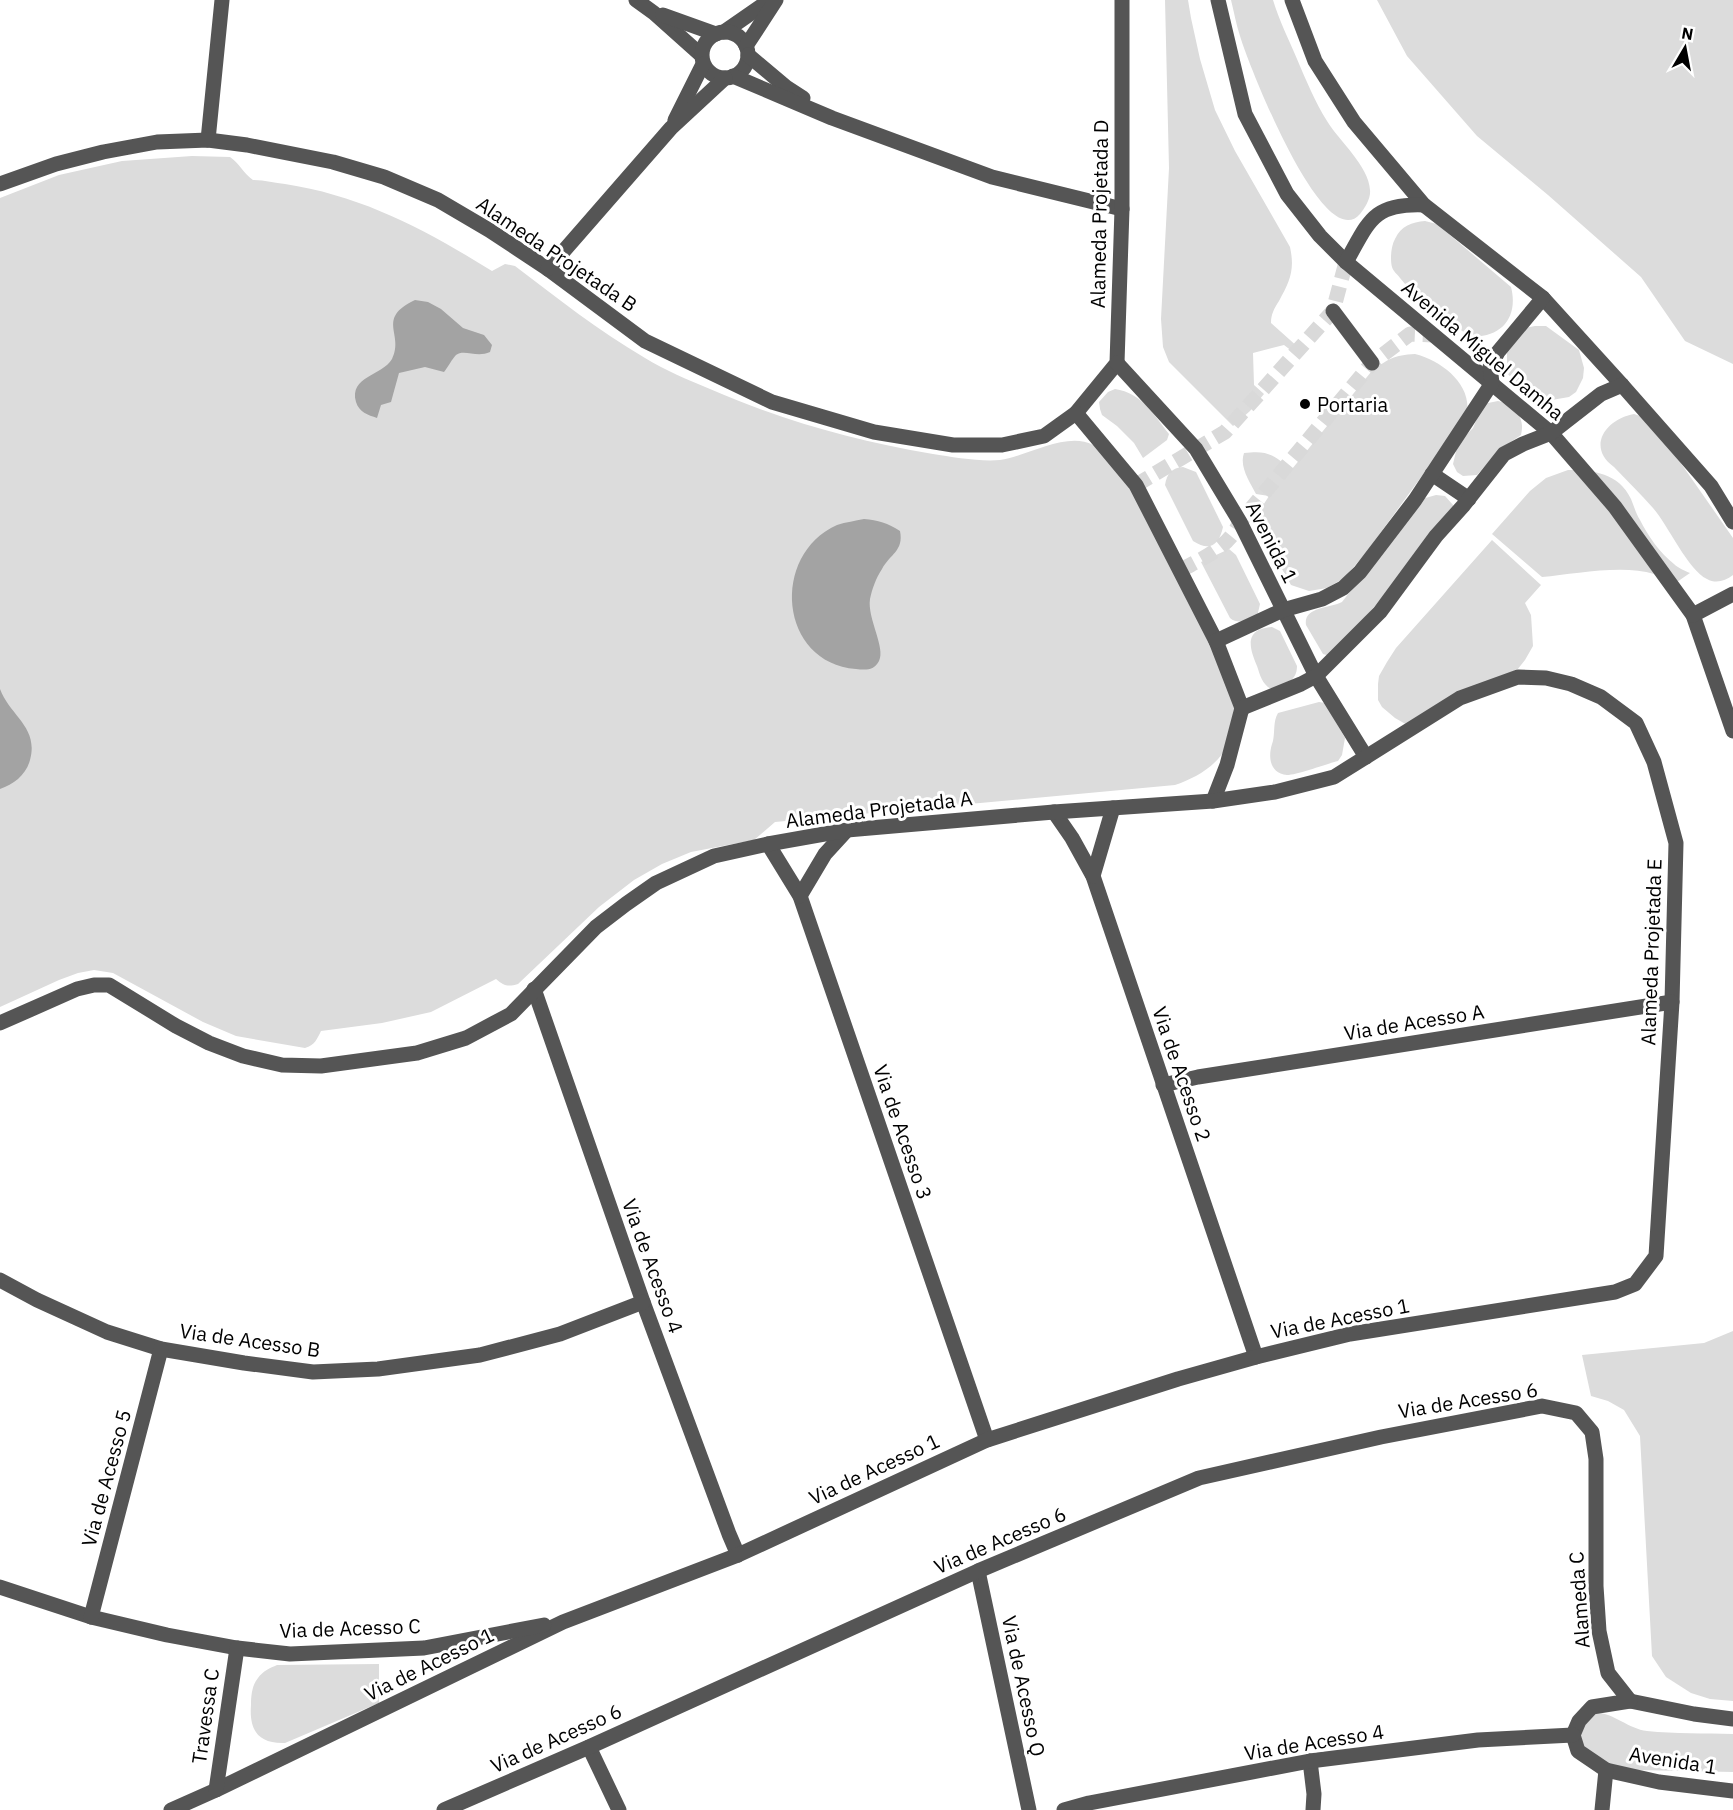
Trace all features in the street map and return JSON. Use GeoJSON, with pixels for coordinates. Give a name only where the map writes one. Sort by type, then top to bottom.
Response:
{"type":"FeatureCollection","features":[{"type":"Feature","properties":{"kind":"street"},"geometry":{"type":"LineString","coordinates":[[208,140],[222,0]]}},
{"type":"Feature","properties":{"kind":"street"},"geometry":{"type":"LineString","coordinates":[[636,0],[654,13],[702,59],[708,71],[716,76],[729,77],[992,177],[1122,209]]}},
{"type":"Feature","properties":{"kind":"street"},"geometry":{"type":"LineString","coordinates":[[671,128],[702,59],[703,46],[708,39],[770,0]]}},
{"type":"Feature","properties":{"kind":"street"},"geometry":{"type":"LineString","coordinates":[[548,269],[671,128],[729,77],[741,71],[746,64],[747,51],[776,0]]}},
{"type":"Feature","properties":{"kind":"street","name":"Alameda Projetada D"},"geometry":{"type":"LineString","coordinates":[[1118,363],[1122,209],[1122,0]]}},
{"type":"Feature","properties":{"kind":"street","name":"Avenida Miguel Damha"},"geometry":{"type":"LineString","coordinates":[[1218,0],[1245,114],[1287,194],[1320,236],[1346,262],[1551,433],[1615,507],[1693,615],[1733,731]]}},
{"type":"Feature","properties":{"kind":"street"},"geometry":{"type":"LineString","coordinates":[[1292,0],[1315,61],[1354,122],[1424,205],[1543,298],[1711,486],[1733,522]]}},
{"type":"Feature","properties":{"kind":"street"},"geometry":{"type":"LineString","coordinates":[[654,13],[720,33],[733,34],[741,39],[747,51],[786,87],[832,118]]}},
{"type":"Feature","properties":{"kind":"street","name":"Alameda Projetada B"},"geometry":{"type":"LineString","coordinates":[[0,184],[56,164],[157,142],[208,140],[247,145],[333,162],[384,177],[438,200],[548,269],[645,340],[772,402],[874,432],[953,446],[1002,446],[1044,436],[1076,413]]}},
{"type":"Feature","properties":{"kind":"street"},"geometry":{"type":"LineString","coordinates":[[1346,262],[1366,227],[1379,212],[1404,204],[1424,205]]}},
{"type":"Feature","properties":{"kind":"street"},"geometry":{"type":"LineString","coordinates":[[1216,641],[1283,610],[1322,598],[1343,588],[1360,572],[1415,500],[1492,383],[1491,367],[1498,352],[1543,298]]}},
{"type":"Feature","properties":{"kind":"street"},"geometry":{"type":"LineString","coordinates":[[1333,311],[1372,363]]}},
{"type":"Feature","properties":{"kind":"street"},"geometry":{"type":"LineString","coordinates":[[1118,363],[1076,413],[1136,485],[1216,641],[1242,708],[1227,765],[1213,801]]}},
{"type":"Feature","properties":{"kind":"street","name":"Avenida 1"},"geometry":{"type":"LineString","coordinates":[[1118,363],[1196,449],[1240,522],[1316,676],[1366,757]]}},
{"type":"Feature","properties":{"kind":"street"},"geometry":{"type":"LineString","coordinates":[[1242,708],[1316,676],[1380,612],[1436,536],[1504,454],[1551,433],[1601,394],[1622,385]]}},
{"type":"Feature","properties":{"kind":"street"},"geometry":{"type":"LineString","coordinates":[[1432,474],[1469,498]]}},
{"type":"Feature","properties":{"kind":"street"},"geometry":{"type":"LineString","coordinates":[[1693,615],[1733,594]]}},
{"type":"Feature","properties":{"kind":"street","name":"Alameda Projetada A"},"geometry":{"type":"LineString","coordinates":[[0,1023],[76,989],[94,985],[109,985],[176,1026],[209,1042],[243,1056],[282,1065],[321,1066],[417,1053],[466,1038],[512,1014],[596,927],[656,883],[714,856],[847,830],[1213,801],[1275,792],[1334,777],[1460,698],[1518,677],[1546,678]]}},
{"type":"Feature","properties":{"kind":"street","name":"Alameda Projetada E"},"geometry":{"type":"LineString","coordinates":[[1546,678],[1571,684],[1601,697],[1636,723],[1654,762],[1676,843],[1672,1002],[1656,1256],[1635,1284]]}},
{"type":"Feature","properties":{"kind":"street"},"geometry":{"type":"LineString","coordinates":[[1093,876],[1113,808]]}},
{"type":"Feature","properties":{"kind":"street","name":"Via de Acesso 2"},"geometry":{"type":"LineString","coordinates":[[1054,812],[1072,838],[1093,876],[1256,1357]]}},
{"type":"Feature","properties":{"kind":"street"},"geometry":{"type":"LineString","coordinates":[[800,896],[825,854],[847,830]]}},
{"type":"Feature","properties":{"kind":"street","name":"Via de Acesso 3"},"geometry":{"type":"LineString","coordinates":[[768,844],[800,896],[987,1440]]}},
{"type":"Feature","properties":{"kind":"street","name":"Via de Acesso 4"},"geometry":{"type":"LineString","coordinates":[[534,989],[643,1302],[738,1555]]}},
{"type":"Feature","properties":{"kind":"street","name":"Via de Acesso A"},"geometry":{"type":"LineString","coordinates":[[1163,1085],[1197,1077],[1672,1002]]}},
{"type":"Feature","properties":{"kind":"street","name":"Via de Acesso B"},"geometry":{"type":"LineString","coordinates":[[0,1280],[37,1300],[107,1332],[161,1349],[244,1364],[313,1372],[378,1370],[480,1355],[560,1334],[643,1302]]}},
{"type":"Feature","properties":{"kind":"street","name":"Via de Acesso 1"},"geometry":{"type":"LineString","coordinates":[[171,1810],[563,1622],[738,1555],[987,1440],[1178,1379],[1350,1334],[1615,1292],[1635,1284]]}},
{"type":"Feature","properties":{"kind":"street","name":"Via de Acesso 5"},"geometry":{"type":"LineString","coordinates":[[91,1617],[161,1349]]}},
{"type":"Feature","properties":{"kind":"street","name":"Via de Acesso 6"},"geometry":{"type":"LineString","coordinates":[[444,1810],[978,1571],[1199,1478],[1381,1437],[1542,1406],[1576,1413],[1592,1432]]}},
{"type":"Feature","properties":{"kind":"street","name":"Alameda C"},"geometry":{"type":"LineString","coordinates":[[1592,1432],[1596,1467],[1596,1586],[1599,1631],[1608,1673],[1630,1701]]}},
{"type":"Feature","properties":{"kind":"street","name":"Via de Acesso Q"},"geometry":{"type":"LineString","coordinates":[[978,1571],[1029,1810]]}},
{"type":"Feature","properties":{"kind":"street","name":"Via de Acesso C"},"geometry":{"type":"LineString","coordinates":[[0,1587],[91,1617],[166,1635],[237,1648],[290,1654],[424,1647],[563,1622]]}},
{"type":"Feature","properties":{"kind":"street","name":"Travessa C"},"geometry":{"type":"LineString","coordinates":[[216,1790],[237,1648]]}},
{"type":"Feature","properties":{"kind":"street"},"geometry":{"type":"LineString","coordinates":[[1602,1810],[1606,1770],[1578,1751],[1573,1735],[1579,1721],[1592,1707],[1630,1701],[1733,1719]]}},
{"type":"Feature","properties":{"kind":"street","name":"Via de Acesso 4"},"geometry":{"type":"LineString","coordinates":[[1064,1810],[1089,1803],[1310,1761],[1478,1740],[1573,1735]]}},
{"type":"Feature","properties":{"kind":"street"},"geometry":{"type":"LineString","coordinates":[[589,1747],[619,1810]]}},
{"type":"Feature","properties":{"kind":"street"},"geometry":{"type":"LineString","coordinates":[[1310,1761],[1314,1794],[1313,1810]]}},
{"type":"Feature","properties":{"kind":"street","name":"Avenida 1"},"geometry":{"type":"LineString","coordinates":[[1606,1770],[1659,1782],[1733,1791]]}},
{"type":"Feature","properties":{"kind":"shaded area"},"geometry":{"type":"Polygon","coordinates":[[[1165,0],[1188,0],[1200,59],[1215,110],[1235,151],[1290,247],[1292,262],[1290,275],[1273,312],[1271,323],[1299,348],[1297,355],[1284,345],[1253,353],[1254,385],[1264,394],[1233,426],[1169,362],[1163,347],[1161,319],[1169,168],[1165,0]]]}},
{"type":"Feature","properties":{"kind":"shaded area"},"geometry":{"type":"Polygon","coordinates":[[[1231,0],[1273,0],[1307,83],[1327,121],[1365,172],[1370,196],[1360,214],[1345,220],[1327,208],[1308,183],[1289,150],[1256,80],[1240,36],[1231,0]]]}},
{"type":"Feature","properties":{"kind":"shaded area"},"geometry":{"type":"Polygon","coordinates":[[[1377,0],[1733,0],[1733,364],[1685,341],[1641,277],[1477,136],[1407,56],[1377,0]]]}},
{"type":"Feature","properties":{"kind":"shaded area"},"geometry":{"type":"Polygon","coordinates":[[[192,156],[230,157],[253,180],[314,190],[367,206],[443,242],[492,271],[505,264],[515,266],[628,348],[653,362],[685,378],[792,420],[875,442],[975,460],[1011,458],[1071,441],[1083,441],[1093,445],[1123,474],[1234,685],[1231,735],[1225,749],[1207,769],[1175,785],[775,822],[754,840],[691,852],[662,864],[634,880],[599,907],[518,984],[506,985],[496,979],[431,1012],[382,1023],[321,1031],[317,1039],[305,1048],[236,1036],[203,1022],[113,973],[94,970],[59,980],[0,1007],[0,198],[59,175],[122,161],[192,156]]]}},
{"type":"Feature","properties":{"kind":"shaded area"},"geometry":{"type":"Polygon","coordinates":[[[1425,221],[1437,224],[1511,287],[1512,308],[1505,324],[1498,330],[1490,334],[1469,336],[1424,302],[1393,270],[1391,253],[1397,235],[1407,226],[1425,221]]]}},
{"type":"Feature","properties":{"kind":"shaded area"},"geometry":{"type":"Polygon","coordinates":[[[415,300],[428,302],[441,309],[463,328],[484,335],[492,345],[490,352],[485,354],[459,353],[444,372],[425,367],[399,373],[391,402],[381,405],[377,418],[364,413],[356,402],[357,387],[392,359],[395,350],[393,327],[396,314],[415,300]]]}},
{"type":"Feature","properties":{"kind":"shaded area"},"geometry":{"type":"Polygon","coordinates":[[[1546,326],[1579,350],[1584,368],[1583,378],[1576,392],[1569,397],[1546,401],[1515,382],[1507,373],[1507,345],[1525,328],[1546,326]]]}},
{"type":"Feature","properties":{"kind":"shaded area"},"geometry":{"type":"Polygon","coordinates":[[[1415,354],[1435,362],[1453,375],[1465,393],[1467,414],[1365,554],[1344,578],[1327,588],[1309,591],[1291,585],[1257,522],[1260,510],[1269,496],[1256,494],[1244,469],[1244,453],[1265,453],[1292,469],[1371,372],[1392,358],[1415,354]]]}},
{"type":"Feature","properties":{"kind":"shaded area"},"geometry":{"type":"Polygon","coordinates":[[[1115,389],[1140,400],[1169,434],[1167,440],[1143,458],[1134,443],[1102,415],[1099,402],[1108,392],[1115,389]]]}},
{"type":"Feature","properties":{"kind":"shaded area"},"geometry":{"type":"Polygon","coordinates":[[[1498,401],[1509,405],[1517,413],[1522,423],[1521,435],[1500,449],[1477,475],[1463,476],[1457,472],[1453,464],[1458,443],[1473,428],[1483,404],[1498,401]]]}},
{"type":"Feature","properties":{"kind":"shaded area"},"geometry":{"type":"Polygon","coordinates":[[[1634,414],[1646,418],[1657,429],[1733,538],[1733,575],[1730,577],[1714,581],[1700,574],[1653,508],[1601,451],[1603,435],[1608,428],[1624,417],[1634,414]]]}},
{"type":"Feature","properties":{"kind":"shaded area"},"geometry":{"type":"Polygon","coordinates":[[[1183,467],[1196,472],[1223,527],[1219,538],[1213,545],[1204,546],[1193,541],[1165,485],[1171,472],[1183,467]]]}},
{"type":"Feature","properties":{"kind":"shaded area"},"geometry":{"type":"Polygon","coordinates":[[[1568,470],[1596,472],[1620,484],[1626,490],[1655,544],[1676,565],[1690,573],[1674,584],[1654,574],[1628,570],[1542,577],[1492,534],[1530,491],[1546,478],[1568,470]]]}},
{"type":"Feature","properties":{"kind":"shaded area"},"geometry":{"type":"Polygon","coordinates":[[[1436,495],[1445,496],[1455,510],[1338,650],[1330,656],[1323,654],[1306,625],[1306,619],[1313,611],[1342,602],[1422,499],[1436,495]]]}},
{"type":"Feature","properties":{"kind":"shaded area"},"geometry":{"type":"Polygon","coordinates":[[[864,519],[891,526],[900,531],[901,538],[898,548],[885,564],[873,587],[870,607],[880,655],[877,664],[863,670],[830,662],[811,648],[798,629],[792,606],[793,582],[801,559],[815,540],[837,525],[864,519]]]}},
{"type":"Feature","properties":{"kind":"shaded area"},"geometry":{"type":"Polygon","coordinates":[[[1492,540],[1541,585],[1525,603],[1531,615],[1533,646],[1517,670],[1435,722],[1409,726],[1382,707],[1378,700],[1379,676],[1396,648],[1492,540]]]}},
{"type":"Feature","properties":{"kind":"shaded area"},"geometry":{"type":"Polygon","coordinates":[[[1229,549],[1236,555],[1260,604],[1257,617],[1240,622],[1230,618],[1201,562],[1229,549]]]}},
{"type":"Feature","properties":{"kind":"shaded area"},"geometry":{"type":"Polygon","coordinates":[[[1272,627],[1280,631],[1297,666],[1292,679],[1271,689],[1262,679],[1254,659],[1251,640],[1257,631],[1272,627]]]}},
{"type":"Feature","properties":{"kind":"shaded area"},"geometry":{"type":"Polygon","coordinates":[[[0,689],[27,730],[32,749],[28,765],[22,774],[15,782],[0,789],[0,689]]]}},
{"type":"Feature","properties":{"kind":"shaded area"},"geometry":{"type":"Polygon","coordinates":[[[1319,702],[1325,703],[1345,738],[1342,755],[1338,761],[1292,775],[1276,771],[1271,762],[1270,752],[1276,716],[1278,713],[1319,702]]]}},
{"type":"Feature","properties":{"kind":"shaded area"},"geometry":{"type":"Polygon","coordinates":[[[1733,1331],[1733,1701],[1710,1699],[1691,1693],[1666,1677],[1652,1656],[1640,1436],[1624,1410],[1608,1401],[1591,1396],[1582,1355],[1704,1343],[1733,1331]]]}},
{"type":"Feature","properties":{"kind":"shaded area"},"geometry":{"type":"Polygon","coordinates":[[[379,1664],[379,1703],[285,1743],[268,1741],[257,1734],[251,1714],[253,1687],[260,1676],[269,1669],[277,1665],[379,1664]]]}},
{"type":"Feature","properties":{"kind":"shaded area"},"geometry":{"type":"Polygon","coordinates":[[[1598,1713],[1640,1730],[1733,1734],[1733,1772],[1637,1770],[1611,1766],[1580,1746],[1579,1726],[1591,1715],[1598,1713]]]}},
{"type":"Feature","properties":{"kind":"tunnel"},"geometry":{"type":"LineString","coordinates":[[1136,485],[1225,432],[1333,311],[1346,262]]}},
{"type":"Feature","properties":{"kind":"tunnel"},"geometry":{"type":"LineString","coordinates":[[1181,570],[1215,551],[1229,539],[1240,522],[1372,363],[1410,334],[1433,335]]}},
{"type":"Feature","properties":{"kind":"place","name":"Portaria"},"geometry":{"type":"Point","coordinates":[1305,404]}}]}
